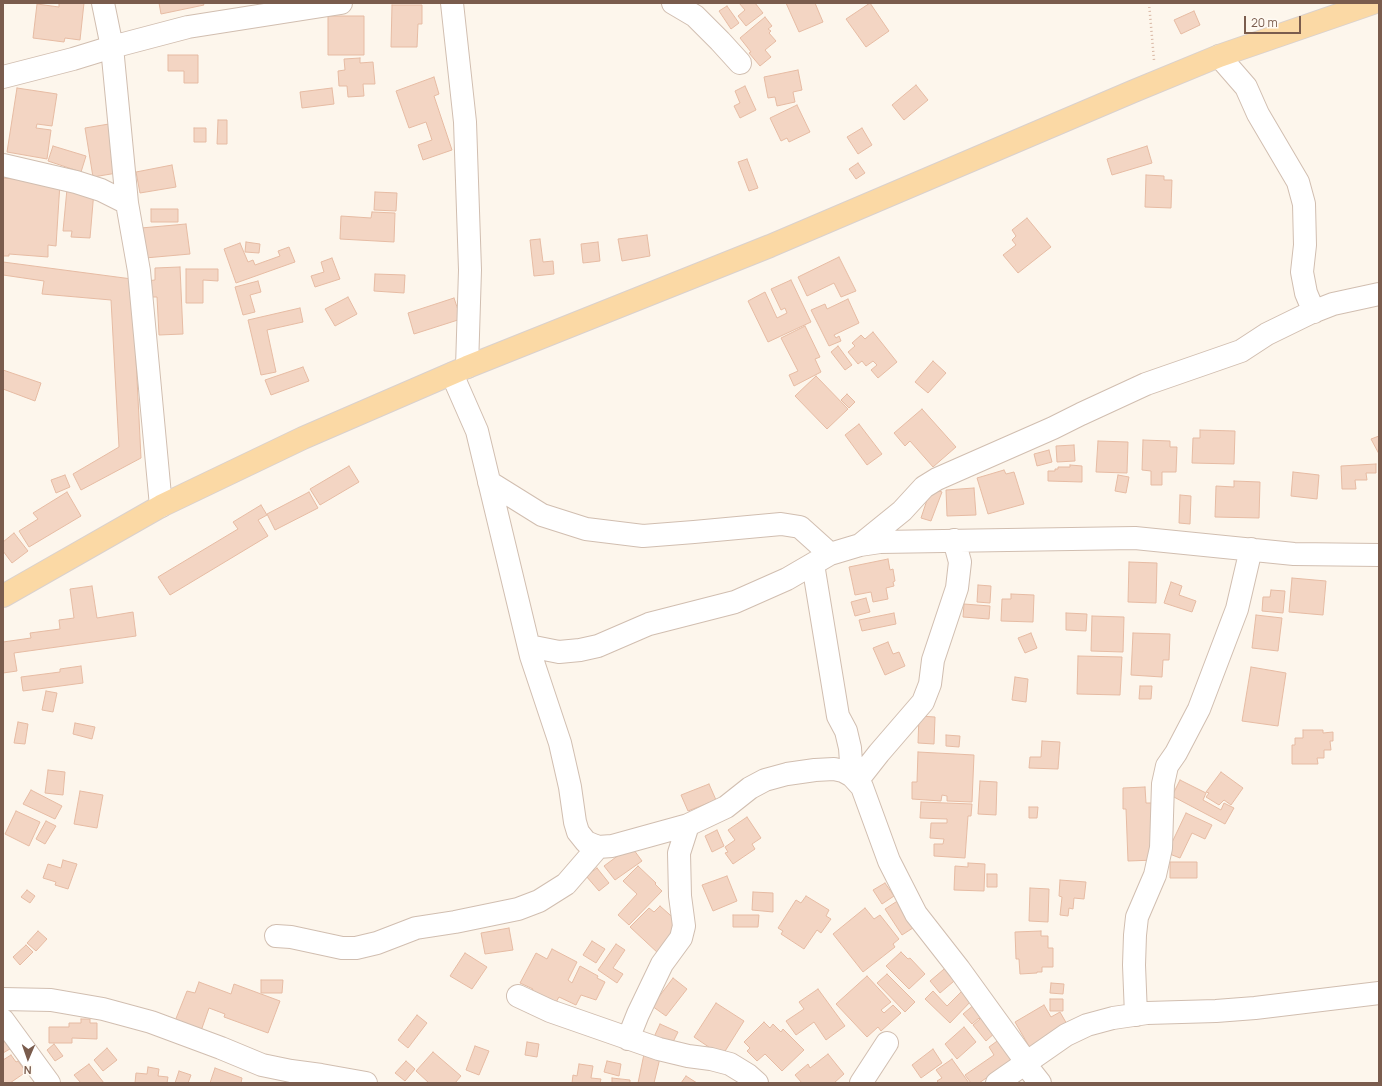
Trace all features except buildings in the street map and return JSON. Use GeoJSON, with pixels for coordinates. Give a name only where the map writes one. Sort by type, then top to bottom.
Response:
{"type":"FeatureCollection","features":[{"type":"Feature","properties":{"kind":"main road"},"geometry":{"type":"LineString","coordinates":[[3,596],[161,506],[303,438],[460,371],[770,246],[1155,82],[1219,56],[1373,3]]}},
{"type":"Feature","properties":{"kind":"street"},"geometry":{"type":"LineString","coordinates":[[103,3],[112,47],[127,203],[139,271],[161,506]]}},
{"type":"Feature","properties":{"kind":"street"},"geometry":{"type":"LineString","coordinates":[[3,77],[73,60],[112,47],[188,27],[341,3]]}},
{"type":"Feature","properties":{"kind":"street"},"geometry":{"type":"LineString","coordinates":[[452,3],[465,122],[470,270],[460,371],[477,432],[531,656],[560,743],[578,832],[586,842],[598,847],[612,846],[688,825],[726,807],[750,788],[766,780],[787,774],[815,770],[834,769],[843,771],[854,778],[862,787],[889,861],[916,914],[959,969],[1040,1083]]}},
{"type":"Feature","properties":{"kind":"street"},"geometry":{"type":"LineString","coordinates":[[673,3],[695,16],[740,63]]}},
{"type":"Feature","properties":{"kind":"street"},"geometry":{"type":"LineString","coordinates":[[1219,56],[1246,87],[1258,114],[1298,182],[1304,211],[1305,245],[1302,272],[1306,293],[1314,312]]}},
{"type":"Feature","properties":{"kind":"street"},"geometry":{"type":"LineString","coordinates":[[3,165],[76,182],[101,190],[127,203]]}},
{"type":"Feature","properties":{"kind":"street"},"geometry":{"type":"LineString","coordinates":[[860,545],[902,511],[924,487],[937,479],[1053,428],[1146,384],[1241,351],[1267,334],[1333,304],[1379,294]]}},
{"type":"Feature","properties":{"kind":"street"},"geometry":{"type":"LineString","coordinates":[[489,482],[542,515],[586,529],[643,536],[781,524],[800,527],[821,559],[838,716],[846,732],[854,778]]}},
{"type":"Feature","properties":{"kind":"street"},"geometry":{"type":"LineString","coordinates":[[529,646],[559,652],[580,650],[598,646],[649,624],[736,602],[787,579],[821,559],[860,545],[880,542],[1135,538],[1294,554],[1379,555]]}},
{"type":"Feature","properties":{"kind":"street"},"geometry":{"type":"LineString","coordinates":[[854,778],[905,724],[923,702],[930,684],[933,660],[957,588],[960,562],[954,540]]}},
{"type":"Feature","properties":{"kind":"street"},"geometry":{"type":"LineString","coordinates":[[1136,1014],[1134,965],[1137,917],[1156,875],[1160,848],[1163,784],[1167,766],[1176,753],[1199,709],[1237,609],[1251,550]]}},
{"type":"Feature","properties":{"kind":"street"},"geometry":{"type":"LineString","coordinates":[[628,1038],[662,964],[681,938],[684,926],[680,896],[679,853],[688,825]]}},
{"type":"Feature","properties":{"kind":"street"},"geometry":{"type":"LineString","coordinates":[[276,936],[291,937],[342,948],[356,948],[377,943],[416,928],[455,922],[518,909],[539,901],[566,884],[598,847]]}},
{"type":"Feature","properties":{"kind":"street"},"geometry":{"type":"LineString","coordinates":[[997,1083],[1066,1035],[1087,1026],[1113,1018],[1147,1013],[1224,1011],[1379,993]]}},
{"type":"Feature","properties":{"kind":"street"},"geometry":{"type":"LineString","coordinates":[[518,996],[550,1011],[659,1049],[730,1064],[748,1075],[757,1083]]}},
{"type":"Feature","properties":{"kind":"street"},"geometry":{"type":"LineString","coordinates":[[3,999],[51,1000],[103,1009],[152,1022],[222,1048],[262,1065],[366,1083]]}},
{"type":"Feature","properties":{"kind":"street"},"geometry":{"type":"LineString","coordinates":[[3,1021],[49,1083]]}},
{"type":"Feature","properties":{"kind":"street"},"geometry":{"type":"LineString","coordinates":[[861,1083],[887,1043]]}},
{"type":"Feature","properties":{"kind":"path"},"geometry":{"type":"LineString","coordinates":[[1149,3],[1155,82]]}}]}
